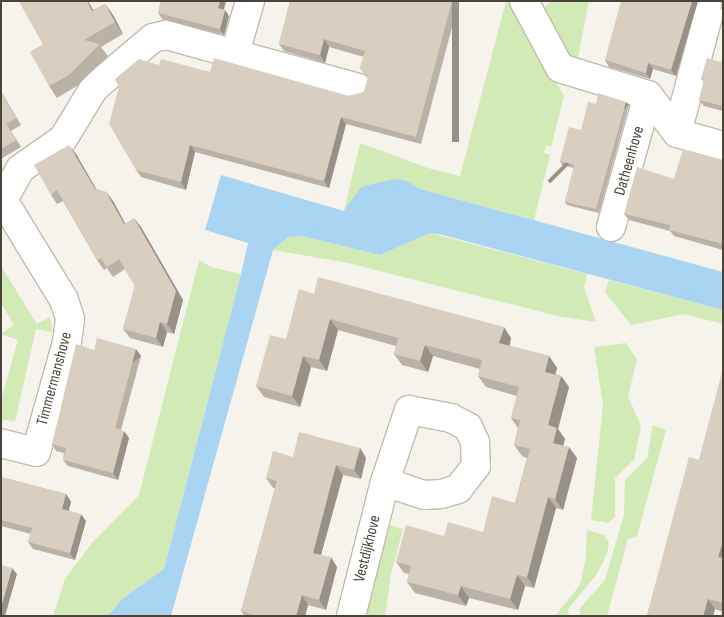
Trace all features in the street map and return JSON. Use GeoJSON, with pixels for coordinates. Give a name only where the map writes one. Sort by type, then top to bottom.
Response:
{"type":"FeatureCollection","features":[{"type":"Feature","properties":{"kind":"street"},"geometry":{"type":"LineString","coordinates":[[235,52],[250,1]]}},
{"type":"Feature","properties":{"kind":"street"},"geometry":{"type":"LineString","coordinates":[[524,1],[560,68],[648,95],[677,133],[723,146]]}},
{"type":"Feature","properties":{"kind":"street"},"geometry":{"type":"LineString","coordinates":[[677,133],[712,1]]}},
{"type":"Feature","properties":{"kind":"street"},"geometry":{"type":"LineString","coordinates":[[2,201],[20,169],[63,139],[94,88],[153,38],[166,35],[235,52],[358,88]]}},
{"type":"Feature","properties":{"kind":"street","name":"Datheenhove"},"geometry":{"type":"LineString","coordinates":[[611,226],[648,95]]}},
{"type":"Feature","properties":{"kind":"street","name":"Timmermanshove"},"geometry":{"type":"LineString","coordinates":[[1,443],[36,452],[67,342],[70,319],[64,300],[2,201]]}},
{"type":"Feature","properties":{"kind":"street","name":"Vestdijkhove"},"geometry":{"type":"LineString","coordinates":[[351,616],[384,482]]}},
{"type":"Feature","properties":{"kind":"green space"},"geometry":{"type":"Polygon","coordinates":[[[506,1],[511,1],[564,96],[551,147],[546,145],[544,153],[550,155],[534,220],[420,189],[407,181],[353,201],[344,211],[360,143],[428,168],[460,176],[506,1]]]}},
{"type":"Feature","properties":{"kind":"green space"},"geometry":{"type":"Polygon","coordinates":[[[551,1],[589,1],[577,63],[558,50],[538,15],[551,1]]]}},
{"type":"Feature","properties":{"kind":"green space"},"geometry":{"type":"Polygon","coordinates":[[[430,233],[587,274],[584,287],[596,322],[562,317],[348,263],[273,250],[288,237],[302,236],[380,255],[430,233]]]}},
{"type":"Feature","properties":{"kind":"green space"},"geometry":{"type":"Polygon","coordinates":[[[199,260],[211,267],[241,274],[164,569],[122,599],[108,616],[53,616],[65,579],[92,543],[139,495],[199,260]]]}},
{"type":"Feature","properties":{"kind":"green space"},"geometry":{"type":"Polygon","coordinates":[[[1,266],[37,324],[50,317],[53,332],[36,329],[15,422],[3,419],[1,428],[1,400],[18,340],[1,334],[14,325],[1,303],[1,266]]]}},
{"type":"Feature","properties":{"kind":"green space"},"geometry":{"type":"Polygon","coordinates":[[[609,280],[723,310],[723,324],[684,314],[631,325],[605,292],[609,280]]]}},
{"type":"Feature","properties":{"kind":"green space"},"geometry":{"type":"Polygon","coordinates":[[[626,343],[637,360],[628,396],[641,426],[634,460],[615,478],[615,517],[608,523],[591,520],[603,405],[594,347],[626,343]]]}},
{"type":"Feature","properties":{"kind":"green space"},"geometry":{"type":"Polygon","coordinates":[[[653,425],[666,430],[637,536],[628,539],[607,616],[580,616],[580,608],[605,580],[624,515],[625,480],[647,458],[653,425]]]}},
{"type":"Feature","properties":{"kind":"green space"},"geometry":{"type":"Polygon","coordinates":[[[387,524],[403,529],[391,574],[385,616],[361,616],[387,524]]]}},
{"type":"Feature","properties":{"kind":"green space"},"geometry":{"type":"Polygon","coordinates":[[[587,530],[604,535],[609,543],[607,554],[597,574],[568,609],[569,616],[555,616],[580,585],[586,557],[587,530]]]}},
{"type":"Feature","properties":{"kind":"water"},"geometry":{"type":"Polygon","coordinates":[[[221,175],[344,211],[361,187],[394,179],[407,181],[420,189],[723,272],[723,310],[443,235],[430,233],[380,255],[302,236],[288,237],[273,250],[171,616],[108,616],[122,599],[164,569],[241,274],[248,243],[205,230],[221,175]]]}},
{"type":"Feature","properties":{"kind":"building"},"geometry":{"type":"Polygon","coordinates":[[[19,1],[87,1],[92,11],[105,4],[115,22],[84,40],[100,44],[69,75],[49,86],[30,52],[43,44],[19,1]]]}},
{"type":"Feature","properties":{"kind":"building"},"geometry":{"type":"Polygon","coordinates":[[[161,1],[220,1],[218,8],[225,10],[220,29],[158,13],[161,1]]]}},
{"type":"Feature","properties":{"kind":"building"},"geometry":{"type":"Polygon","coordinates":[[[290,1],[452,1],[416,137],[341,117],[324,181],[190,145],[181,182],[136,170],[109,124],[119,87],[115,79],[139,59],[159,65],[161,59],[210,72],[214,58],[349,96],[364,92],[368,77],[360,68],[365,51],[324,39],[320,55],[279,44],[290,1]]]}},
{"type":"Feature","properties":{"kind":"building"},"geometry":{"type":"Polygon","coordinates":[[[621,1],[692,1],[671,70],[648,63],[646,73],[605,60],[621,1]]]}},
{"type":"Feature","properties":{"kind":"building"},"geometry":{"type":"Polygon","coordinates":[[[721,1],[723,1],[723,10],[720,9],[721,1]]]}},
{"type":"Feature","properties":{"kind":"building"},"geometry":{"type":"Polygon","coordinates":[[[723,57],[723,106],[699,100],[704,79],[701,78],[707,58],[721,62],[723,57]]]}},
{"type":"Feature","properties":{"kind":"building"},"geometry":{"type":"Polygon","coordinates":[[[1,92],[16,118],[6,124],[16,140],[1,149],[1,92]]]}},
{"type":"Feature","properties":{"kind":"building"},"geometry":{"type":"Polygon","coordinates":[[[598,93],[626,102],[596,209],[565,202],[574,165],[560,161],[569,127],[581,130],[588,102],[596,104],[598,93]]]}},
{"type":"Feature","properties":{"kind":"building"},"geometry":{"type":"Polygon","coordinates":[[[69,145],[95,189],[106,192],[124,224],[134,218],[176,291],[167,324],[160,322],[156,338],[123,329],[135,286],[119,259],[107,267],[101,258],[97,260],[57,190],[51,195],[34,165],[69,145]]]}},
{"type":"Feature","properties":{"kind":"building"},"geometry":{"type":"Polygon","coordinates":[[[683,149],[723,160],[723,244],[669,230],[670,225],[624,214],[637,167],[674,179],[683,149]]]}},
{"type":"Feature","properties":{"kind":"building"},"geometry":{"type":"Polygon","coordinates":[[[318,277],[504,327],[499,343],[549,356],[545,372],[561,376],[548,425],[557,428],[553,443],[569,447],[555,499],[548,497],[527,577],[517,575],[510,599],[461,586],[458,595],[407,582],[411,566],[396,562],[406,525],[444,536],[448,522],[483,532],[492,496],[515,503],[530,449],[514,445],[520,420],[511,418],[519,387],[478,376],[482,360],[425,345],[420,361],[394,354],[398,338],[330,319],[319,360],[303,356],[292,396],[256,386],[270,335],[286,339],[299,289],[314,294],[318,277]]]}},
{"type":"Feature","properties":{"kind":"building"},"geometry":{"type":"Polygon","coordinates":[[[97,338],[136,349],[115,428],[124,431],[113,473],[63,460],[66,448],[52,444],[76,344],[94,350],[97,338]]]}},
{"type":"Feature","properties":{"kind":"building"},"geometry":{"type":"Polygon","coordinates":[[[722,372],[723,541],[718,557],[723,558],[723,603],[708,599],[703,616],[647,615],[689,457],[699,460],[722,372]]]}},
{"type":"Feature","properties":{"kind":"building"},"geometry":{"type":"Polygon","coordinates":[[[299,432],[360,448],[354,470],[336,465],[313,553],[331,557],[319,600],[302,595],[296,616],[257,616],[241,611],[277,481],[266,478],[273,451],[293,457],[299,432]]]}},
{"type":"Feature","properties":{"kind":"building"},"geometry":{"type":"Polygon","coordinates":[[[1,477],[66,494],[62,509],[81,514],[70,553],[28,542],[32,528],[1,520],[1,477]]]}},
{"type":"Feature","properties":{"kind":"building"},"geometry":{"type":"Polygon","coordinates":[[[1,565],[12,568],[1,607],[1,565]]]}}]}
